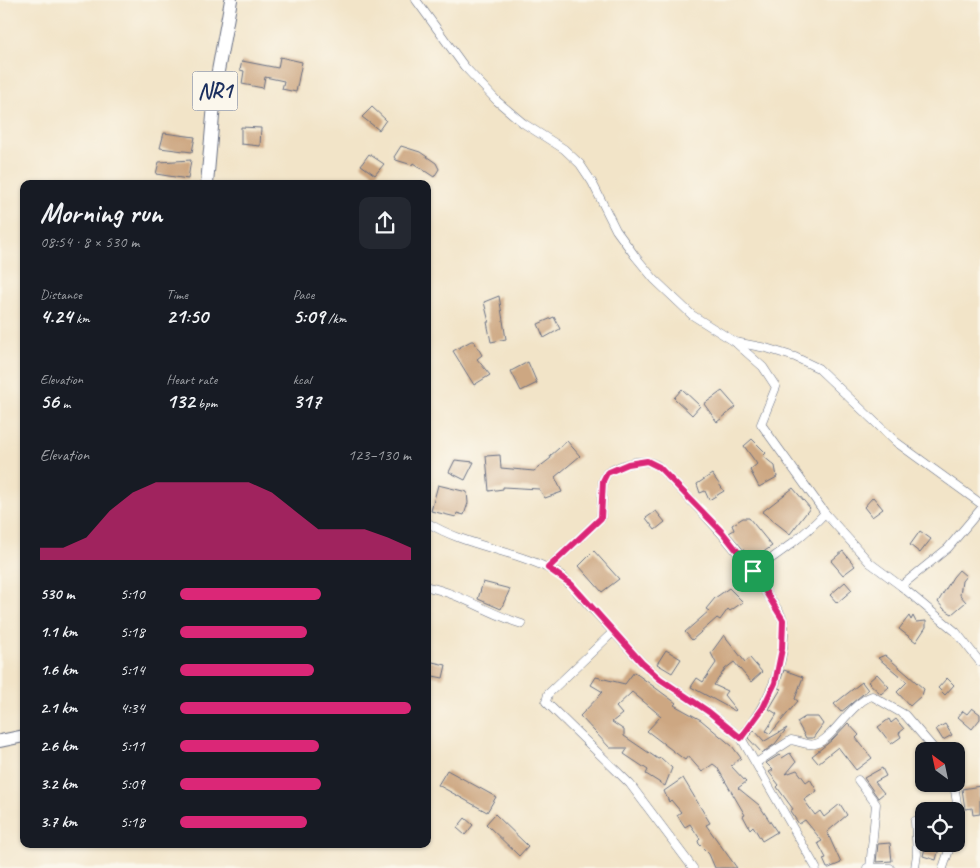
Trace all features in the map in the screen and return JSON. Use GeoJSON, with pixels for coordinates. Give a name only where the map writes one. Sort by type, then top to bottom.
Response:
{"type":"FeatureCollection","features":[{"type":"Feature","properties":{"kind":"highway","name":"NR1"},"geometry":{"type":"LineString","coordinates":[[207,180],[216,82],[230,0]]}},
{"type":"Feature","properties":{"kind":"highway"},"geometry":{"type":"LineString","coordinates":[[0,741],[20,737]]}},
{"type":"Feature","properties":{"kind":"street"},"geometry":{"type":"LineString","coordinates":[[416,0],[464,66],[497,101],[523,123],[564,149],[580,164],[592,182],[616,230],[654,279],[692,315],[735,342],[763,366],[776,388],[760,424],[825,513],[870,563],[956,632],[980,662]]}},
{"type":"Feature","properties":{"kind":"street"},"geometry":{"type":"LineString","coordinates":[[735,342],[781,352],[807,361],[818,368],[896,442],[980,503]]}},
{"type":"Feature","properties":{"kind":"street"},"geometry":{"type":"LineString","coordinates":[[548,568],[601,518],[603,481],[607,473],[628,464],[647,461],[659,467],[709,517],[753,571],[783,620],[784,632],[775,683],[763,708],[741,738]]}},
{"type":"Feature","properties":{"kind":"street"},"geometry":{"type":"LineString","coordinates":[[901,586],[948,548],[980,510]]}},
{"type":"Feature","properties":{"kind":"street"},"geometry":{"type":"LineString","coordinates":[[753,571],[790,547],[808,532],[825,513]]}},
{"type":"Feature","properties":{"kind":"street"},"geometry":{"type":"LineString","coordinates":[[431,524],[456,537],[548,568],[571,584],[613,632],[660,679],[709,712],[741,738],[816,868]]}},
{"type":"Feature","properties":{"kind":"street"},"geometry":{"type":"LineString","coordinates":[[431,588],[467,600],[503,618],[522,624]]}},
{"type":"Feature","properties":{"kind":"street"},"geometry":{"type":"LineString","coordinates":[[613,632],[548,694],[546,702],[630,784],[693,868]]}},
{"type":"Feature","properties":{"kind":"street"},"geometry":{"type":"LineString","coordinates":[[756,763],[791,740],[809,744],[819,743],[855,707],[872,696],[905,715],[928,742]]}},
{"type":"Feature","properties":{"kind":"street"},"geometry":{"type":"LineString","coordinates":[[858,780],[876,804],[868,868],[890,868]]}},
{"type":"Feature","properties":{"kind":"street"},"geometry":{"type":"LineString","coordinates":[[914,868],[917,852]]}},
{"type":"Feature","properties":{"kind":"street"},"geometry":{"type":"LineString","coordinates":[[943,868],[948,852]]}},
{"type":"Feature","properties":{"kind":"building"},"geometry":{"type":"Polygon","coordinates":[[[280,57],[302,62],[296,92],[282,89],[284,81],[265,77],[263,88],[242,84],[244,71],[240,70],[242,61],[278,68],[280,57]]]}},
{"type":"Feature","properties":{"kind":"building"},"geometry":{"type":"Polygon","coordinates":[[[372,107],[386,120],[379,130],[362,117],[372,107]]]}},
{"type":"Feature","properties":{"kind":"building"},"geometry":{"type":"Polygon","coordinates":[[[241,127],[261,128],[260,146],[241,144],[241,127]]]}},
{"type":"Feature","properties":{"kind":"building"},"geometry":{"type":"Polygon","coordinates":[[[164,133],[195,137],[192,152],[160,148],[164,133]]]}},
{"type":"Feature","properties":{"kind":"building"},"geometry":{"type":"Polygon","coordinates":[[[401,146],[420,152],[436,163],[439,169],[434,177],[413,163],[412,165],[396,160],[394,157],[401,146]]]}},
{"type":"Feature","properties":{"kind":"building"},"geometry":{"type":"Polygon","coordinates":[[[369,154],[384,164],[375,175],[361,165],[369,154]]]}},
{"type":"Feature","properties":{"kind":"building"},"geometry":{"type":"Polygon","coordinates":[[[191,160],[188,179],[156,174],[159,162],[191,160]]]}},
{"type":"Feature","properties":{"kind":"building"},"geometry":{"type":"Polygon","coordinates":[[[499,296],[506,339],[491,342],[484,302],[499,296]]]}},
{"type":"Feature","properties":{"kind":"building"},"geometry":{"type":"Polygon","coordinates":[[[554,317],[560,329],[544,338],[538,324],[554,317]]]}},
{"type":"Feature","properties":{"kind":"building"},"geometry":{"type":"Polygon","coordinates":[[[474,341],[482,355],[477,359],[490,375],[474,385],[453,351],[474,341]]]}},
{"type":"Feature","properties":{"kind":"building"},"geometry":{"type":"Polygon","coordinates":[[[528,362],[537,383],[521,391],[511,371],[528,362]]]}},
{"type":"Feature","properties":{"kind":"building"},"geometry":{"type":"Polygon","coordinates":[[[682,389],[700,406],[692,415],[674,398],[682,389]]]}},
{"type":"Feature","properties":{"kind":"building"},"geometry":{"type":"Polygon","coordinates":[[[722,391],[736,407],[717,422],[704,404],[722,391]]]}},
{"type":"Feature","properties":{"kind":"building"},"geometry":{"type":"Polygon","coordinates":[[[752,439],[766,453],[763,456],[775,466],[777,477],[759,487],[750,470],[757,464],[744,446],[752,439]]]}},
{"type":"Feature","properties":{"kind":"building"},"geometry":{"type":"Polygon","coordinates":[[[567,441],[580,456],[555,477],[562,492],[545,498],[539,489],[503,487],[503,489],[489,491],[486,456],[500,455],[501,468],[534,471],[551,458],[550,456],[567,441]]]}},
{"type":"Feature","properties":{"kind":"building"},"geometry":{"type":"Polygon","coordinates":[[[455,460],[474,462],[465,480],[449,472],[455,460]]]}},
{"type":"Feature","properties":{"kind":"building"},"geometry":{"type":"Polygon","coordinates":[[[712,474],[724,491],[709,500],[705,491],[700,493],[697,484],[712,474]]]}},
{"type":"Feature","properties":{"kind":"building"},"geometry":{"type":"Polygon","coordinates":[[[438,485],[467,492],[468,503],[464,515],[457,513],[456,517],[431,511],[438,485]]]}},
{"type":"Feature","properties":{"kind":"building"},"geometry":{"type":"Polygon","coordinates":[[[793,488],[810,508],[790,534],[762,512],[793,488]]]}},
{"type":"Feature","properties":{"kind":"building"},"geometry":{"type":"Polygon","coordinates":[[[873,497],[883,509],[872,517],[864,507],[873,497]]]}},
{"type":"Feature","properties":{"kind":"building"},"geometry":{"type":"Polygon","coordinates":[[[656,511],[665,522],[655,530],[646,518],[656,511]]]}},
{"type":"Feature","properties":{"kind":"building"},"geometry":{"type":"Polygon","coordinates":[[[743,518],[749,518],[772,546],[752,560],[729,533],[734,530],[732,525],[743,518]]]}},
{"type":"Feature","properties":{"kind":"building"},"geometry":{"type":"Polygon","coordinates":[[[920,531],[931,539],[920,553],[910,545],[920,531]]]}},
{"type":"Feature","properties":{"kind":"building"},"geometry":{"type":"Polygon","coordinates":[[[594,551],[619,579],[602,592],[579,566],[594,551]]]}},
{"type":"Feature","properties":{"kind":"building"},"geometry":{"type":"Polygon","coordinates":[[[843,551],[855,566],[843,575],[831,561],[843,551]]]}},
{"type":"Feature","properties":{"kind":"building"},"geometry":{"type":"Polygon","coordinates":[[[959,570],[966,576],[962,581],[960,595],[966,602],[952,614],[938,602],[959,570]]]}},
{"type":"Feature","properties":{"kind":"building"},"geometry":{"type":"Polygon","coordinates":[[[483,582],[510,589],[501,609],[478,599],[483,582]]]}},
{"type":"Feature","properties":{"kind":"building"},"geometry":{"type":"Polygon","coordinates":[[[845,582],[852,590],[837,603],[830,595],[845,582]]]}},
{"type":"Feature","properties":{"kind":"building"},"geometry":{"type":"Polygon","coordinates":[[[729,588],[743,602],[730,611],[728,609],[720,620],[717,618],[692,640],[685,632],[709,611],[706,609],[715,598],[729,588]]]}},
{"type":"Feature","properties":{"kind":"building"},"geometry":{"type":"Polygon","coordinates":[[[909,616],[911,620],[913,616],[916,622],[926,621],[926,627],[916,642],[899,629],[909,616]]]}},
{"type":"Feature","properties":{"kind":"building"},"geometry":{"type":"Polygon","coordinates":[[[724,635],[745,662],[750,658],[762,672],[751,682],[734,662],[725,669],[714,685],[727,691],[724,695],[735,711],[691,687],[697,678],[703,682],[716,663],[711,653],[724,635]]]}},
{"type":"Feature","properties":{"kind":"building"},"geometry":{"type":"Polygon","coordinates":[[[666,650],[681,659],[672,673],[657,664],[666,650]]]}},
{"type":"Feature","properties":{"kind":"building"},"geometry":{"type":"Polygon","coordinates":[[[885,655],[924,689],[922,695],[910,706],[897,692],[907,682],[878,658],[885,655]]]}},
{"type":"Feature","properties":{"kind":"building"},"geometry":{"type":"Polygon","coordinates":[[[431,662],[446,665],[443,678],[431,676],[431,662]]]}},
{"type":"Feature","properties":{"kind":"building"},"geometry":{"type":"Polygon","coordinates":[[[784,670],[803,677],[795,699],[798,701],[770,734],[766,731],[777,714],[769,709],[781,689],[778,688],[784,670]]]}},
{"type":"Feature","properties":{"kind":"building"},"geometry":{"type":"Polygon","coordinates":[[[634,672],[676,703],[674,705],[701,720],[732,746],[741,758],[731,766],[746,782],[738,788],[759,805],[777,832],[762,841],[753,826],[750,829],[743,816],[745,815],[717,767],[713,764],[702,772],[688,756],[685,760],[647,731],[661,716],[632,692],[616,707],[622,714],[612,722],[624,730],[624,736],[658,759],[661,758],[672,768],[665,786],[646,774],[648,770],[624,754],[628,748],[610,748],[580,716],[603,692],[591,685],[596,677],[625,684],[634,672]]]}},
{"type":"Feature","properties":{"kind":"building"},"geometry":{"type":"Polygon","coordinates":[[[877,674],[889,687],[881,694],[868,682],[877,674]]]}},
{"type":"Feature","properties":{"kind":"building"},"geometry":{"type":"Polygon","coordinates":[[[947,678],[954,685],[945,695],[938,688],[947,678]]]}},
{"type":"Feature","properties":{"kind":"building"},"geometry":{"type":"Polygon","coordinates":[[[862,682],[868,690],[841,712],[834,704],[862,682]]]}},
{"type":"Feature","properties":{"kind":"building"},"geometry":{"type":"Polygon","coordinates":[[[972,708],[980,714],[980,719],[972,729],[958,717],[963,711],[967,714],[972,708]]]}},
{"type":"Feature","properties":{"kind":"building"},"geometry":{"type":"Polygon","coordinates":[[[805,717],[818,717],[823,724],[813,738],[806,738],[797,722],[805,717]]]}},
{"type":"Feature","properties":{"kind":"building"},"geometry":{"type":"Polygon","coordinates":[[[889,719],[891,723],[896,719],[904,729],[899,733],[901,737],[891,744],[878,727],[889,719]]]}},
{"type":"Feature","properties":{"kind":"building"},"geometry":{"type":"Polygon","coordinates":[[[848,723],[859,735],[856,738],[872,758],[856,770],[838,747],[818,763],[812,756],[832,740],[848,723]]]}},
{"type":"Feature","properties":{"kind":"building"},"geometry":{"type":"Polygon","coordinates":[[[945,724],[952,735],[943,740],[936,729],[945,724]]]}},
{"type":"Feature","properties":{"kind":"building"},"geometry":{"type":"Polygon","coordinates":[[[787,728],[775,744],[762,753],[748,738],[754,730],[763,742],[787,728]]]}},
{"type":"Feature","properties":{"kind":"building"},"geometry":{"type":"Polygon","coordinates":[[[790,753],[796,762],[786,774],[797,770],[806,782],[810,779],[817,791],[804,800],[815,815],[820,811],[824,817],[840,804],[847,815],[827,832],[841,863],[829,868],[827,868],[823,859],[826,858],[818,843],[822,841],[805,820],[799,824],[790,811],[793,809],[769,772],[773,770],[766,763],[779,755],[782,758],[790,753]]]}},
{"type":"Feature","properties":{"kind":"building"},"geometry":{"type":"Polygon","coordinates":[[[882,768],[886,776],[875,782],[884,793],[878,798],[864,778],[882,768]]]}},
{"type":"Feature","properties":{"kind":"building"},"geometry":{"type":"Polygon","coordinates":[[[447,770],[496,797],[487,812],[438,785],[447,770]]]}},
{"type":"Feature","properties":{"kind":"building"},"geometry":{"type":"Polygon","coordinates":[[[683,778],[710,823],[706,825],[737,868],[715,868],[709,854],[699,844],[698,841],[700,839],[690,824],[685,827],[677,815],[681,812],[671,800],[669,802],[664,791],[683,778]]]}},
{"type":"Feature","properties":{"kind":"building"},"geometry":{"type":"Polygon","coordinates":[[[980,786],[980,814],[973,815],[972,808],[965,809],[962,792],[965,792],[965,788],[980,786]]]}},
{"type":"Feature","properties":{"kind":"building"},"geometry":{"type":"Polygon","coordinates":[[[495,814],[528,846],[519,856],[486,824],[495,814]]]}},
{"type":"Feature","properties":{"kind":"building"},"geometry":{"type":"Polygon","coordinates":[[[465,818],[473,825],[465,835],[457,828],[465,818]]]}},
{"type":"Feature","properties":{"kind":"building"},"geometry":{"type":"Polygon","coordinates":[[[890,843],[892,861],[876,862],[878,844],[890,843]]]}},
{"type":"Feature","properties":{"kind":"building"},"geometry":{"type":"Polygon","coordinates":[[[924,852],[938,852],[936,860],[923,856],[924,852]]]}},
{"type":"Feature","properties":{"kind":"route"},"geometry":{"type":"LineString","coordinates":[[650,461],[659,467],[709,517],[753,571],[783,620],[784,632],[775,683],[763,708],[741,738],[709,712],[660,679],[642,663],[571,584],[561,575],[548,568],[601,518],[603,511],[603,481],[607,473],[628,464],[650,461]]}}]}
